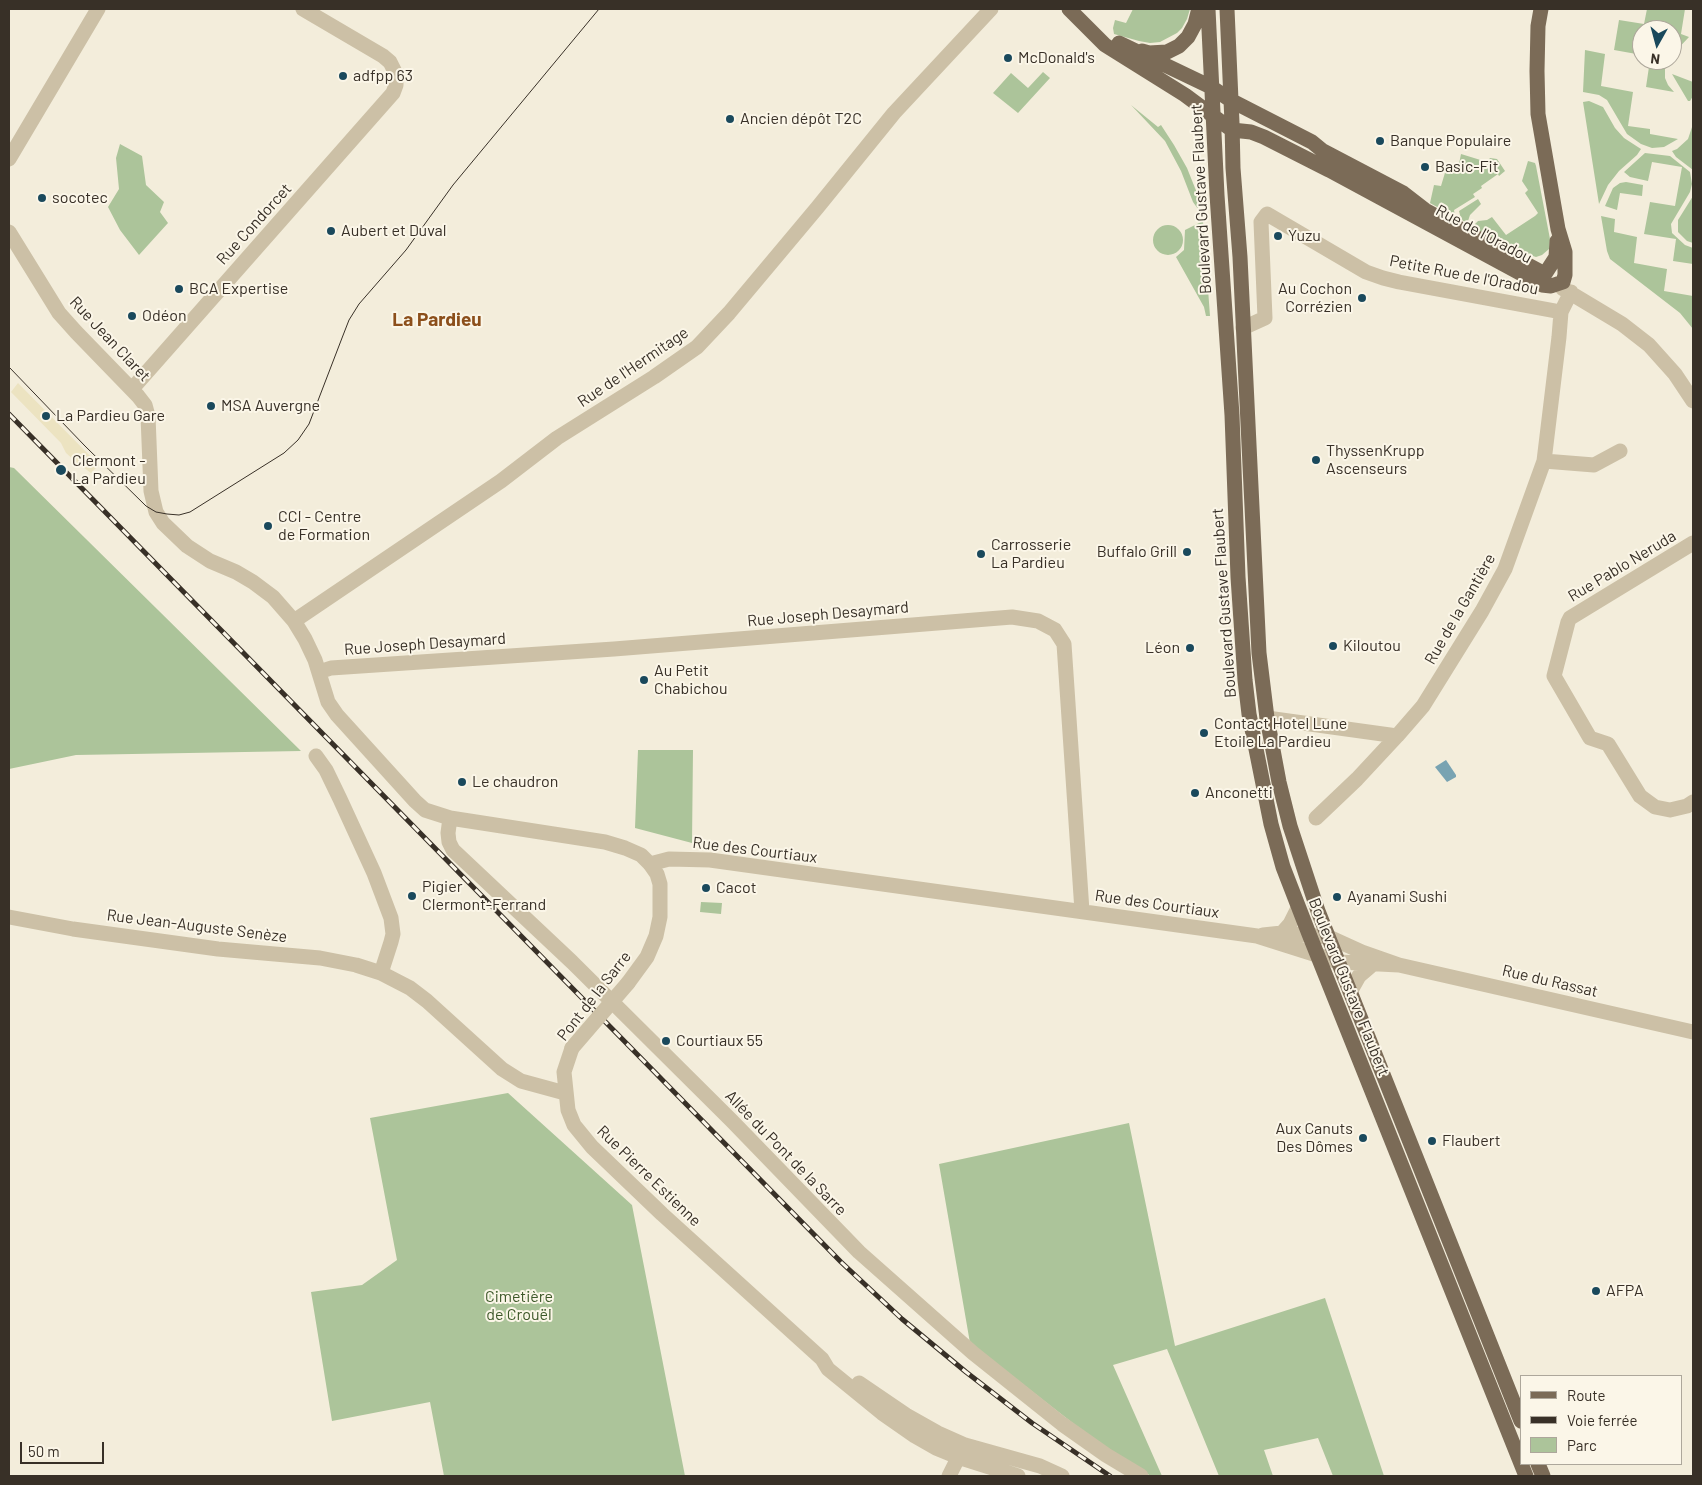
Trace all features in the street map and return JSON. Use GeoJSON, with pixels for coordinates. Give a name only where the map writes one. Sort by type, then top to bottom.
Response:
{"type":"FeatureCollection","features":[{"type":"Feature","properties":{"kind":"main road"},"geometry":{"type":"LineString","coordinates":[[1069,9],[1105,45],[1213,114],[1232,130]]}},
{"type":"Feature","properties":{"kind":"main road"},"geometry":{"type":"LineString","coordinates":[[1133,50],[1158,53],[1167,52],[1179,46],[1188,37],[1195,24],[1198,12],[1203,9]]}},
{"type":"Feature","properties":{"kind":"main road","name":"Boulevard Gustave Flaubert"},"geometry":{"type":"LineString","coordinates":[[1208,9],[1211,87],[1232,414],[1238,578],[1245,684],[1249,714],[1271,824],[1283,867],[1298,908],[1520,1461]]}},
{"type":"Feature","properties":{"kind":"main road","name":"Boulevard Gustave Flaubert"},"geometry":{"type":"LineString","coordinates":[[1227,9],[1232,101],[1233,168],[1236,220],[1239,237],[1259,653],[1267,718],[1279,782],[1304,872],[1520,1418]]}},
{"type":"Feature","properties":{"kind":"main road"},"geometry":{"type":"LineString","coordinates":[[1541,9],[1538,26],[1538,114],[1558,229],[1565,252],[1564,289]]}},
{"type":"Feature","properties":{"kind":"main road","name":"Rue de l'Oradou"},"geometry":{"type":"LineString","coordinates":[[1086,26],[1211,87],[1232,101],[1312,142],[1323,151],[1403,193],[1422,208],[1545,274]]}},
{"type":"Feature","properties":{"kind":"main road","name":"Rue de l'Oradou"},"geometry":{"type":"LineString","coordinates":[[1232,130],[1251,132],[1264,137],[1542,285],[1564,289]]}},
{"type":"Feature","properties":{"kind":"main road"},"geometry":{"type":"LineString","coordinates":[[1545,274],[1556,257],[1558,229]]}},
{"type":"Feature","properties":{"kind":"street"},"geometry":{"type":"LineString","coordinates":[[9,159],[98,9]]}},
{"type":"Feature","properties":{"kind":"street","name":"Rue Condorcet"},"geometry":{"type":"LineString","coordinates":[[132,389],[393,93],[396,79],[393,67],[384,56],[303,9]]}},
{"type":"Feature","properties":{"kind":"street","name":"Rue de l'Hermitage"},"geometry":{"type":"LineString","coordinates":[[294,621],[501,481],[558,438],[654,377],[696,347],[729,313],[894,113],[991,9]]}},
{"type":"Feature","properties":{"kind":"street","name":"Petite Rue de l'Oradou"},"geometry":{"type":"LineString","coordinates":[[1243,328],[1265,318],[1261,222],[1267,214],[1366,272],[1382,278],[1561,312]]}},
{"type":"Feature","properties":{"kind":"street","name":"Rue Jean Claret"},"geometry":{"type":"LineString","coordinates":[[9,232],[59,312],[145,405],[148,416],[151,492],[156,512],[163,523],[188,546],[210,561],[236,572],[253,582],[273,597],[294,621]]}},
{"type":"Feature","properties":{"kind":"street"},"geometry":{"type":"LineString","coordinates":[[1545,274],[1564,289],[1561,312]]}},
{"type":"Feature","properties":{"kind":"street","name":"Rue de l'Oradou"},"geometry":{"type":"LineString","coordinates":[[1564,289],[1622,324],[1649,345],[1675,374],[1693,401]]}},
{"type":"Feature","properties":{"kind":"street","name":"Rue de la Gantière"},"geometry":{"type":"LineString","coordinates":[[1316,818],[1357,779],[1423,706],[1506,569],[1544,461],[1560,337],[1561,312]]}},
{"type":"Feature","properties":{"kind":"street"},"geometry":{"type":"LineString","coordinates":[[1544,461],[1594,465],[1620,450]]}},
{"type":"Feature","properties":{"kind":"street","name":"Rue Pablo Neruda"},"geometry":{"type":"LineString","coordinates":[[1693,543],[1570,618],[1554,676],[1590,738],[1608,744],[1640,796],[1655,807],[1670,810],[1687,806],[1693,802]]}},
{"type":"Feature","properties":{"kind":"street","name":"Rue Joseph Desaymard"},"geometry":{"type":"LineString","coordinates":[[319,672],[331,668],[614,649],[1012,617],[1038,620],[1055,630],[1064,644],[1082,911]]}},
{"type":"Feature","properties":{"kind":"street"},"geometry":{"type":"LineString","coordinates":[[294,621],[305,639],[319,672],[328,702],[337,715],[414,801],[425,810],[450,818],[605,842],[641,855],[650,864]]}},
{"type":"Feature","properties":{"kind":"street"},"geometry":{"type":"LineString","coordinates":[[1267,718],[1397,736]]}},
{"type":"Feature","properties":{"kind":"street"},"geometry":{"type":"LineString","coordinates":[[316,756],[326,770],[344,808],[374,873],[391,918],[393,934],[381,973],[410,988],[427,1001],[508,1073],[521,1081],[565,1093]]}},
{"type":"Feature","properties":{"kind":"street","name":"Allée du Pont de la Sarre"},"geometry":{"type":"LineString","coordinates":[[450,818],[448,833],[449,842],[453,850],[572,962],[732,1121],[858,1252],[973,1353],[1062,1424],[1106,1455],[1141,1476]]}},
{"type":"Feature","properties":{"kind":"street","name":"Rue des Courtiaux"},"geometry":{"type":"LineString","coordinates":[[650,864],[669,859],[710,860],[1082,911],[1257,936],[1339,962]]}},
{"type":"Feature","properties":{"kind":"street","name":"Pont de la Sarre"},"geometry":{"type":"LineString","coordinates":[[565,1093],[565,1066],[572,1048],[628,983],[647,957],[656,936],[660,916],[660,884],[657,874],[650,864]]}},
{"type":"Feature","properties":{"kind":"street"},"geometry":{"type":"LineString","coordinates":[[1282,933],[1290,924],[1298,908]]}},
{"type":"Feature","properties":{"kind":"street","name":"Rue Jean-Auguste Senèze"},"geometry":{"type":"LineString","coordinates":[[9,917],[73,929],[218,949],[320,958],[356,965],[381,973]]}},
{"type":"Feature","properties":{"kind":"street"},"geometry":{"type":"LineString","coordinates":[[1257,936],[1282,933],[1309,934]]}},
{"type":"Feature","properties":{"kind":"street","name":"Rue du Rassat"},"geometry":{"type":"LineString","coordinates":[[1309,934],[1329,937],[1362,952],[1399,964],[1693,1032]]}},
{"type":"Feature","properties":{"kind":"street","name":"Rue du Rassat"},"geometry":{"type":"LineString","coordinates":[[1339,962],[1399,964]]}},
{"type":"Feature","properties":{"kind":"street"},"geometry":{"type":"LineString","coordinates":[[1350,992],[1359,976],[1373,964]]}},
{"type":"Feature","properties":{"kind":"street","name":"Rue Pierre Estienne"},"geometry":{"type":"LineString","coordinates":[[565,1093],[568,1110],[574,1125],[592,1148],[668,1220],[822,1359],[828,1369],[882,1413],[915,1436],[962,1451],[1018,1476]]}},
{"type":"Feature","properties":{"kind":"street"},"geometry":{"type":"LineString","coordinates":[[949,1476],[962,1451]]}},
{"type":"Feature","properties":{"kind":"street","name":"Rue Pierre Estienne"},"geometry":{"type":"LineString","coordinates":[[962,1451],[1040,1466],[1062,1476]]}},
{"type":"Feature","properties":{"kind":"green space"},"geometry":{"type":"Polygon","coordinates":[[[1133,9],[1190,9],[1187,19],[1177,33],[1160,42],[1150,43],[1114,34],[1115,20],[1126,23],[1133,9]]]}},
{"type":"Feature","properties":{"kind":"green space"},"geometry":{"type":"Polygon","coordinates":[[[1647,9],[1685,9],[1682,28],[1682,20],[1645,20],[1647,9]]]}},
{"type":"Feature","properties":{"kind":"green space"},"geometry":{"type":"Polygon","coordinates":[[[1619,20],[1632,22],[1632,53],[1614,50],[1619,20]]]}},
{"type":"Feature","properties":{"kind":"green space"},"geometry":{"type":"Polygon","coordinates":[[[1682,34],[1689,37],[1682,44],[1682,34]]]}},
{"type":"Feature","properties":{"kind":"green space"},"geometry":{"type":"Polygon","coordinates":[[[1585,50],[1605,54],[1601,86],[1633,92],[1628,126],[1650,129],[1650,134],[1678,139],[1664,147],[1652,148],[1641,144],[1627,134],[1607,100],[1599,95],[1583,92],[1585,50]]]}},
{"type":"Feature","properties":{"kind":"green space"},"geometry":{"type":"Polygon","coordinates":[[[1649,70],[1665,70],[1665,78],[1674,92],[1646,87],[1649,70]]]}},
{"type":"Feature","properties":{"kind":"green space"},"geometry":{"type":"Polygon","coordinates":[[[1043,72],[1050,78],[1018,113],[993,93],[1011,73],[1028,88],[1043,72]]]}},
{"type":"Feature","properties":{"kind":"green space"},"geometry":{"type":"Polygon","coordinates":[[[1672,74],[1693,82],[1693,96],[1690,101],[1688,101],[1672,74]]]}},
{"type":"Feature","properties":{"kind":"green space"},"geometry":{"type":"Polygon","coordinates":[[[1589,101],[1603,107],[1615,128],[1624,138],[1641,149],[1608,185],[1599,204],[1583,102],[1589,101]]]}},
{"type":"Feature","properties":{"kind":"green space"},"geometry":{"type":"Polygon","coordinates":[[[1131,105],[1158,127],[1161,125],[1174,145],[1187,168],[1197,193],[1198,209],[1165,141],[1131,105]]]}},
{"type":"Feature","properties":{"kind":"green space"},"geometry":{"type":"Polygon","coordinates":[[[1693,124],[1693,170],[1676,157],[1672,151],[1688,139],[1693,124]]]}},
{"type":"Feature","properties":{"kind":"green space"},"geometry":{"type":"Polygon","coordinates":[[[120,144],[142,156],[146,185],[164,202],[160,212],[168,223],[139,255],[120,230],[108,207],[119,189],[116,158],[120,144]]]}},
{"type":"Feature","properties":{"kind":"green space"},"geometry":{"type":"Polygon","coordinates":[[[1645,153],[1670,156],[1690,172],[1692,184],[1690,192],[1671,224],[1672,233],[1685,245],[1693,248],[1693,264],[1673,261],[1676,239],[1644,234],[1650,202],[1675,206],[1682,167],[1652,162],[1648,181],[1630,177],[1624,172],[1645,153]]]}},
{"type":"Feature","properties":{"kind":"green space"},"geometry":{"type":"Polygon","coordinates":[[[1461,154],[1487,162],[1490,158],[1497,159],[1505,171],[1481,186],[1482,188],[1473,194],[1475,197],[1454,210],[1455,217],[1430,203],[1434,185],[1441,186],[1447,166],[1458,169],[1461,154]]]}},
{"type":"Feature","properties":{"kind":"green space"},"geometry":{"type":"Polygon","coordinates":[[[1528,161],[1535,163],[1536,166],[1550,239],[1549,249],[1536,257],[1515,250],[1476,229],[1475,224],[1478,221],[1487,220],[1492,217],[1506,235],[1538,213],[1525,193],[1528,190],[1522,181],[1528,161]]]}},
{"type":"Feature","properties":{"kind":"green space"},"geometry":{"type":"Polygon","coordinates":[[[1626,182],[1643,185],[1642,196],[1620,193],[1617,210],[1605,206],[1613,188],[1620,183],[1626,182]]]}},
{"type":"Feature","properties":{"kind":"green space"},"geometry":{"type":"Polygon","coordinates":[[[1693,196],[1693,243],[1687,241],[1678,232],[1678,220],[1693,196]]]}},
{"type":"Feature","properties":{"kind":"green space"},"geometry":{"type":"Polygon","coordinates":[[[1478,199],[1481,204],[1470,215],[1467,224],[1461,219],[1459,211],[1478,199]]]}},
{"type":"Feature","properties":{"kind":"green space"},"geometry":{"type":"Polygon","coordinates":[[[1601,216],[1615,219],[1614,232],[1637,237],[1634,263],[1667,269],[1664,291],[1693,296],[1693,329],[1680,313],[1610,259],[1601,216]]]}},
{"type":"Feature","properties":{"kind":"green space"},"geometry":{"type":"Polygon","coordinates":[[[1203,221],[1210,316],[1206,316],[1204,307],[1176,257],[1184,250],[1185,230],[1203,221]]]}},
{"type":"Feature","properties":{"kind":"green space"},"geometry":{"type":"Polygon","coordinates":[[[1168,225],[1179,229],[1183,240],[1179,251],[1168,255],[1157,251],[1153,240],[1157,229],[1168,225]]]}},
{"type":"Feature","properties":{"kind":"green space"},"geometry":{"type":"Polygon","coordinates":[[[9,467],[14,468],[301,751],[76,755],[9,769],[9,467]]]}},
{"type":"Feature","properties":{"kind":"green space"},"geometry":{"type":"Polygon","coordinates":[[[638,750],[693,750],[692,843],[635,828],[638,750]]]}},
{"type":"Feature","properties":{"kind":"green space"},"geometry":{"type":"Polygon","coordinates":[[[701,902],[722,903],[721,914],[700,912],[701,902]]]}},
{"type":"Feature","properties":{"kind":"green space","name":"Cimetière de Crouël"},"geometry":{"type":"Polygon","coordinates":[[[508,1093],[632,1205],[685,1476],[444,1476],[430,1402],[332,1421],[311,1292],[362,1285],[397,1260],[370,1118],[508,1093]]]}},
{"type":"Feature","properties":{"kind":"green space"},"geometry":{"type":"Polygon","coordinates":[[[1129,1123],[1175,1346],[1325,1298],[1384,1476],[1333,1476],[1318,1438],[1264,1450],[1273,1476],[1219,1476],[1167,1349],[1113,1365],[1162,1476],[1151,1476],[1115,1456],[970,1343],[939,1164],[1129,1123]]]}},
{"type":"Feature","properties":{"kind":"shaded area"},"geometry":{"type":"Polygon","coordinates":[[[18,383],[99,465],[91,473],[66,453],[61,443],[11,392],[18,383]]]}},
{"type":"Feature","properties":{"kind":"water"},"geometry":{"type":"Polygon","coordinates":[[[1446,760],[1456,775],[1456,777],[1447,782],[1435,767],[1446,760]]]}},
{"type":"Feature","properties":{"kind":"tram line"},"geometry":{"type":"LineString","coordinates":[[9,367],[146,506],[156,512],[167,514],[179,515],[190,512],[284,453],[298,440],[309,424],[349,320],[359,304],[406,250],[453,185],[599,9]]}},
{"type":"Feature","properties":{"kind":"railway"},"geometry":{"type":"LineString","coordinates":[[9,414],[841,1262],[902,1319],[966,1372],[1032,1423],[1110,1476]]}},
{"type":"Feature","properties":{"kind":"place","name":"McDonald's"},"geometry":{"type":"Point","coordinates":[1008,58]}},
{"type":"Feature","properties":{"kind":"place","name":"adfpp 63"},"geometry":{"type":"Point","coordinates":[343,76]}},
{"type":"Feature","properties":{"kind":"place","name":"Ancien dépôt T2C"},"geometry":{"type":"Point","coordinates":[730,119]}},
{"type":"Feature","properties":{"kind":"place","name":"Banque Populaire"},"geometry":{"type":"Point","coordinates":[1380,141]}},
{"type":"Feature","properties":{"kind":"place","name":"Basic-Fit"},"geometry":{"type":"Point","coordinates":[1425,167]}},
{"type":"Feature","properties":{"kind":"place","name":"socotec"},"geometry":{"type":"Point","coordinates":[42,198]}},
{"type":"Feature","properties":{"kind":"place","name":"Aubert et Duval"},"geometry":{"type":"Point","coordinates":[331,231]}},
{"type":"Feature","properties":{"kind":"place","name":"Yuzu"},"geometry":{"type":"Point","coordinates":[1278,236]}},
{"type":"Feature","properties":{"kind":"place","name":"BCA Expertise"},"geometry":{"type":"Point","coordinates":[179,289]}},
{"type":"Feature","properties":{"kind":"place","name":"Au Cochon Corrézien"},"geometry":{"type":"Point","coordinates":[1362,298]}},
{"type":"Feature","properties":{"kind":"place","name":"Odéon"},"geometry":{"type":"Point","coordinates":[132,316]}},
{"type":"Feature","properties":{"kind":"place","name":"MSA Auvergne"},"geometry":{"type":"Point","coordinates":[211,406]}},
{"type":"Feature","properties":{"kind":"place","name":"La Pardieu Gare"},"geometry":{"type":"Point","coordinates":[46,416]}},
{"type":"Feature","properties":{"kind":"place","name":"ThyssenKrupp Ascenseurs"},"geometry":{"type":"Point","coordinates":[1316,460]}},
{"type":"Feature","properties":{"kind":"place","name":"Clermont - La Pardieu"},"geometry":{"type":"Point","coordinates":[61,470]}},
{"type":"Feature","properties":{"kind":"place","name":"CCI - Centre de Formation"},"geometry":{"type":"Point","coordinates":[268,526]}},
{"type":"Feature","properties":{"kind":"place","name":"Buffalo Grill"},"geometry":{"type":"Point","coordinates":[1187,552]}},
{"type":"Feature","properties":{"kind":"place","name":"Carrosserie La Pardieu"},"geometry":{"type":"Point","coordinates":[981,554]}},
{"type":"Feature","properties":{"kind":"place","name":"Kiloutou"},"geometry":{"type":"Point","coordinates":[1333,646]}},
{"type":"Feature","properties":{"kind":"place","name":"Léon"},"geometry":{"type":"Point","coordinates":[1190,648]}},
{"type":"Feature","properties":{"kind":"place","name":"Au Petit Chabichou"},"geometry":{"type":"Point","coordinates":[644,680]}},
{"type":"Feature","properties":{"kind":"place","name":"Contact Hotel Lune Etoile La Pardieu"},"geometry":{"type":"Point","coordinates":[1204,733]}},
{"type":"Feature","properties":{"kind":"place","name":"Le chaudron"},"geometry":{"type":"Point","coordinates":[462,782]}},
{"type":"Feature","properties":{"kind":"place","name":"Anconetti"},"geometry":{"type":"Point","coordinates":[1195,793]}},
{"type":"Feature","properties":{"kind":"place","name":"Cacot"},"geometry":{"type":"Point","coordinates":[706,888]}},
{"type":"Feature","properties":{"kind":"place","name":"Pigier Clermont-Ferrand"},"geometry":{"type":"Point","coordinates":[412,896]}},
{"type":"Feature","properties":{"kind":"place","name":"Ayanami Sushi"},"geometry":{"type":"Point","coordinates":[1337,897]}},
{"type":"Feature","properties":{"kind":"place","name":"Courtiaux 55"},"geometry":{"type":"Point","coordinates":[666,1041]}},
{"type":"Feature","properties":{"kind":"place","name":"Aux Canuts Des Dômes"},"geometry":{"type":"Point","coordinates":[1363,1138]}},
{"type":"Feature","properties":{"kind":"place","name":"Flaubert"},"geometry":{"type":"Point","coordinates":[1432,1141]}},
{"type":"Feature","properties":{"kind":"place","name":"AFPA"},"geometry":{"type":"Point","coordinates":[1596,1291]}},
{"type":"Feature","properties":{"kind":"district","name":"La Pardieu"},"geometry":{"type":"Point","coordinates":[437,320]}}]}
